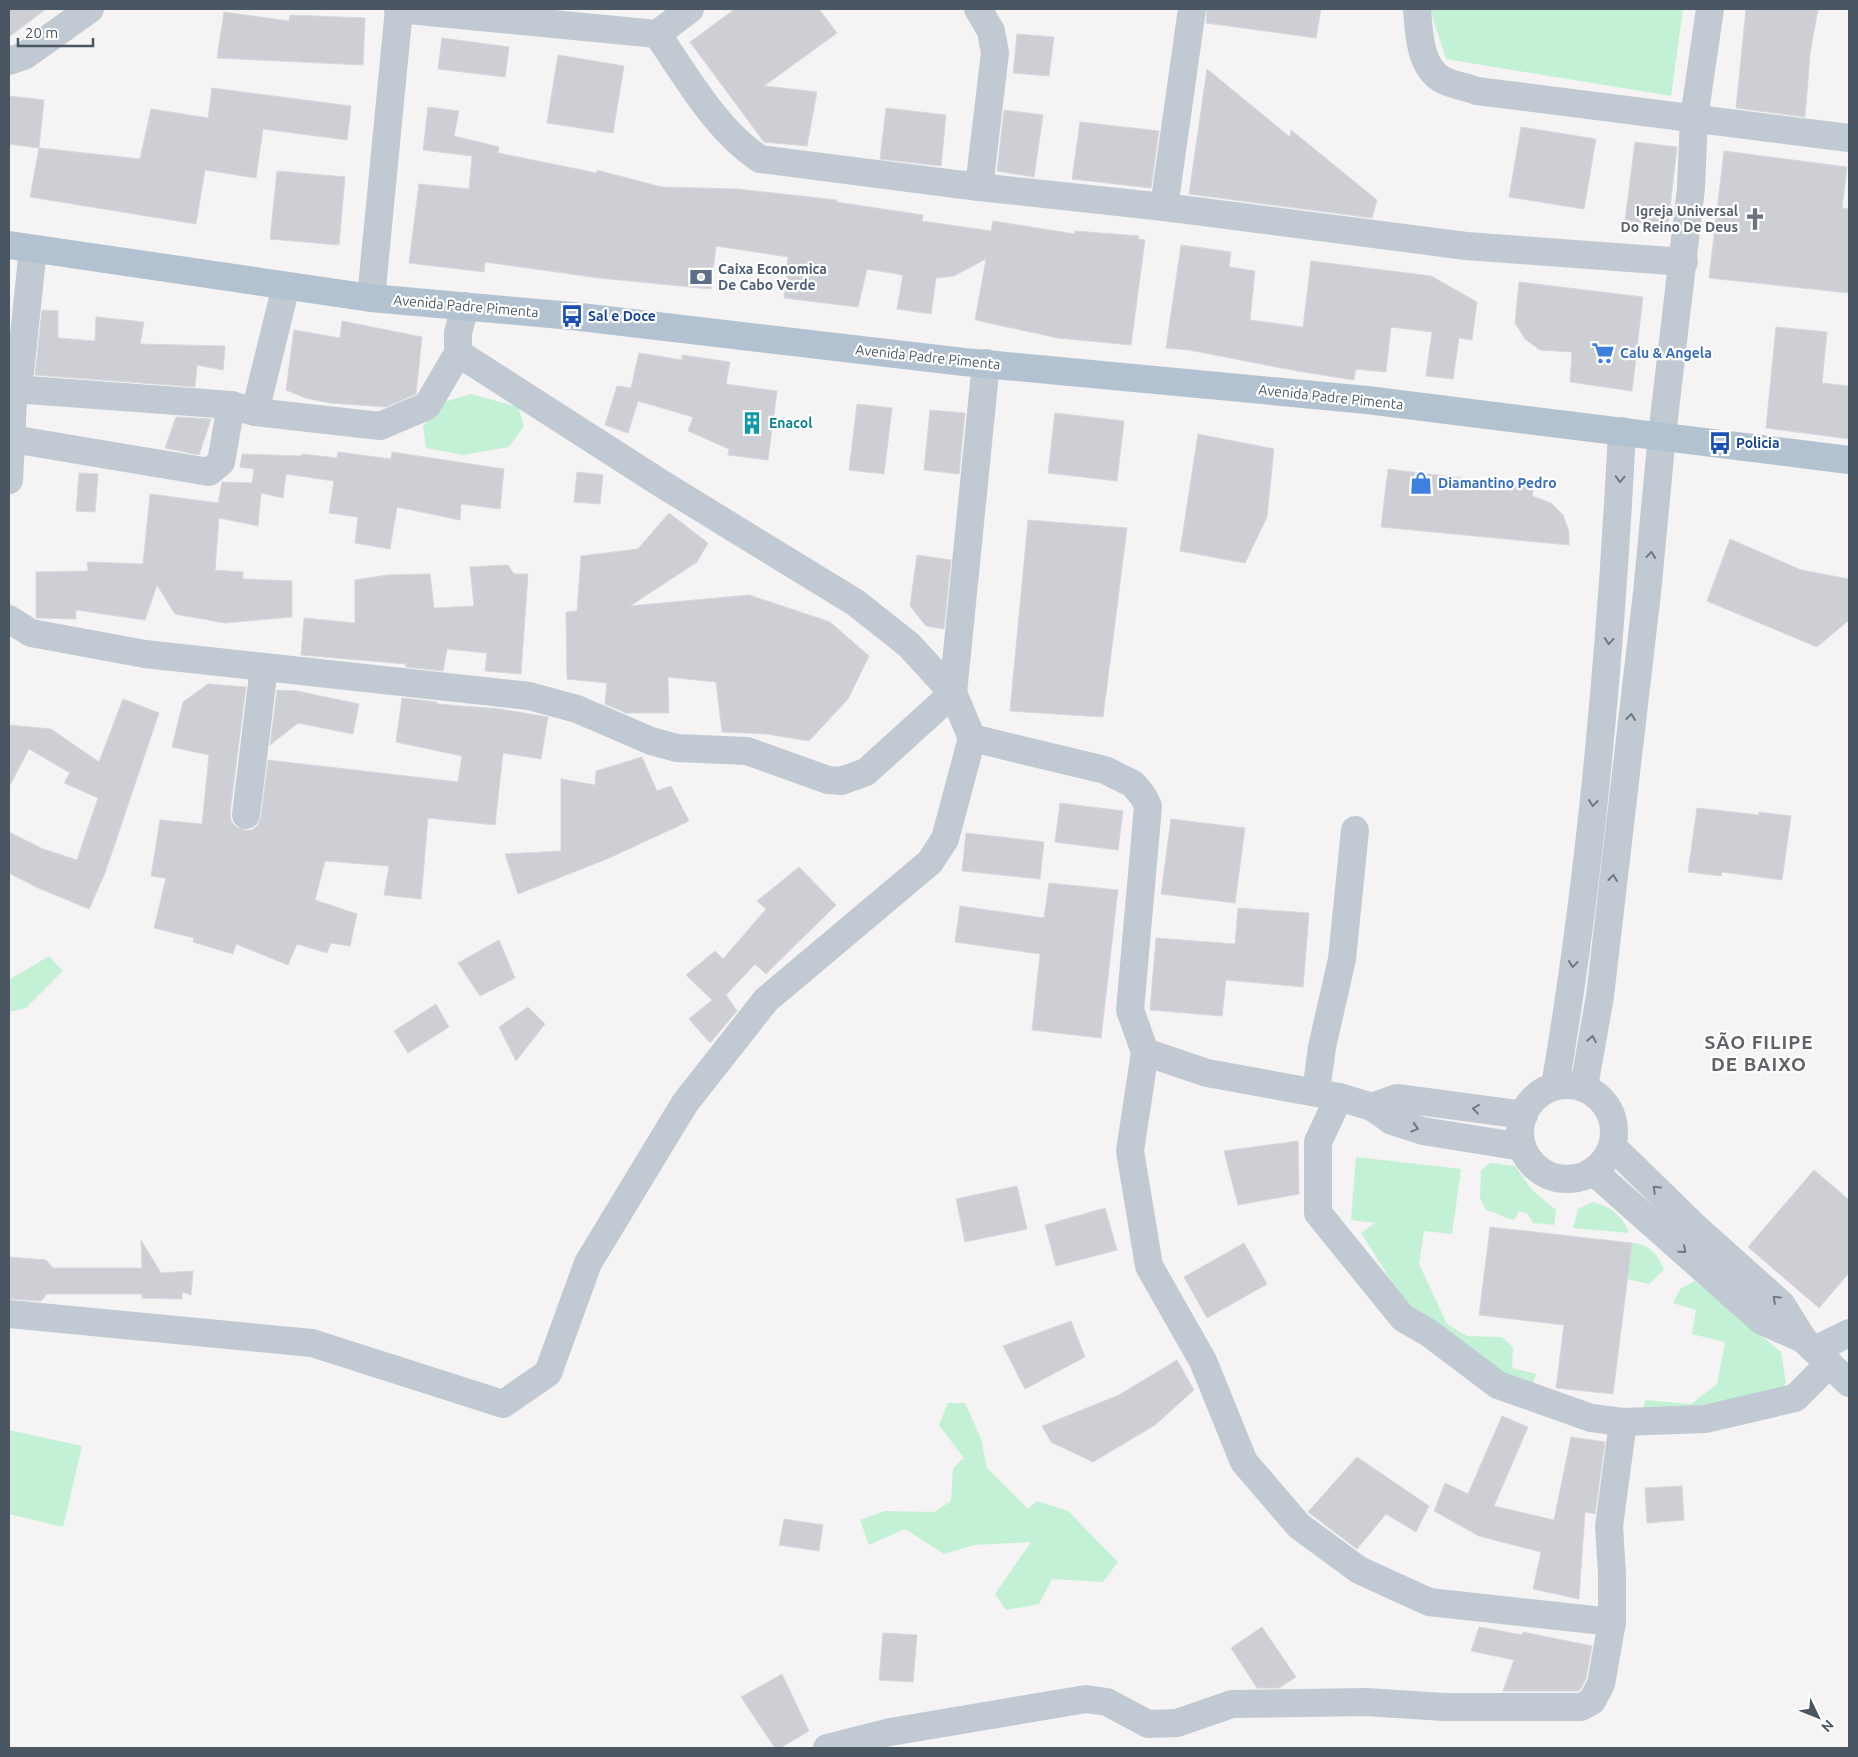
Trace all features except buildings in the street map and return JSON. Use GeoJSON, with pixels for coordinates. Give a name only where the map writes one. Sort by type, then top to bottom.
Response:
{"type":"FeatureCollection","features":[{"type":"Feature","properties":{"kind":"main road","name":"Avenida Padre Pimenta"},"geometry":{"type":"LineString","coordinates":[[21,247],[371,298],[572,316],[986,363],[1367,400],[1622,430],[1849,460]]}},
{"type":"Feature","properties":{"kind":"street"},"geometry":{"type":"LineString","coordinates":[[9,61],[24,56],[90,9]]}},
{"type":"Feature","properties":{"kind":"street"},"geometry":{"type":"LineString","coordinates":[[371,298],[399,9],[657,34],[690,9]]}},
{"type":"Feature","properties":{"kind":"street"},"geometry":{"type":"LineString","coordinates":[[978,9],[991,31],[995,53],[979,187]]}},
{"type":"Feature","properties":{"kind":"street"},"geometry":{"type":"LineString","coordinates":[[1164,207],[1192,9]]}},
{"type":"Feature","properties":{"kind":"street"},"geometry":{"type":"LineString","coordinates":[[1417,9],[1420,45],[1431,70],[1443,80],[1477,91],[1849,138]]}},
{"type":"Feature","properties":{"kind":"street"},"geometry":{"type":"LineString","coordinates":[[1584,1087],[1606,948],[1647,593],[1662,435],[1684,262],[1691,188],[1694,118],[1710,9]]}},
{"type":"Feature","properties":{"kind":"street"},"geometry":{"type":"LineString","coordinates":[[657,34],[710,109],[741,146],[760,159],[979,187],[1164,207],[1466,246],[1684,262]]}},
{"type":"Feature","properties":{"kind":"street"},"geometry":{"type":"LineString","coordinates":[[9,480],[12,400],[18,391],[21,247]]}},
{"type":"Feature","properties":{"kind":"street"},"geometry":{"type":"LineString","coordinates":[[12,439],[209,472],[221,462],[243,409],[286,286]]}},
{"type":"Feature","properties":{"kind":"street"},"geometry":{"type":"LineString","coordinates":[[18,391],[243,409],[380,426],[427,406],[458,353],[458,333],[465,306]]}},
{"type":"Feature","properties":{"kind":"street"},"geometry":{"type":"LineString","coordinates":[[9,1314],[312,1343],[503,1404],[548,1373],[588,1263],[685,1103],[766,1000],[810,965],[930,862],[945,839],[972,738],[954,693],[909,645],[856,603],[662,484],[458,353]]}},
{"type":"Feature","properties":{"kind":"street"},"geometry":{"type":"LineString","coordinates":[[9,619],[32,634],[145,654],[529,696],[576,709],[651,741],[677,748],[747,751],[828,780],[841,781],[866,772],[954,693],[986,363]]}},
{"type":"Feature","properties":{"kind":"street"},"geometry":{"type":"LineString","coordinates":[[1554,1086],[1565,1025],[1597,776],[1615,578],[1622,430]]}},
{"type":"Feature","properties":{"kind":"street"},"geometry":{"type":"LineString","coordinates":[[246,815],[264,667]]}},
{"type":"Feature","properties":{"kind":"street"},"geometry":{"type":"LineString","coordinates":[[972,738],[1106,770],[1134,784],[1148,806],[1130,1010],[1145,1052],[1130,1151],[1149,1266],[1203,1361],[1244,1462],[1299,1526],[1359,1570],[1429,1602],[1612,1622]]}},
{"type":"Feature","properties":{"kind":"street"},"geometry":{"type":"LineString","coordinates":[[1355,830],[1342,960],[1322,1047],[1327,1094],[1318,1142],[1318,1213],[1403,1318],[1430,1333],[1498,1385],[1591,1418],[1623,1422],[1705,1419],[1795,1398],[1816,1351],[1849,1333]]}},
{"type":"Feature","properties":{"kind":"street"},"geometry":{"type":"LineString","coordinates":[[1145,1052],[1207,1073],[1327,1094],[1372,1107],[1392,1121],[1423,1131],[1522,1147]]}},
{"type":"Feature","properties":{"kind":"street"},"geometry":{"type":"LineString","coordinates":[[1570,1084],[1584,1087],[1596,1094],[1609,1111],[1615,1132],[1612,1146],[1605,1159],[1594,1172],[1568,1179],[1553,1177],[1540,1170],[1529,1160],[1522,1147],[1520,1132],[1524,1115],[1529,1104],[1540,1093],[1554,1086],[1570,1084]]}},
{"type":"Feature","properties":{"kind":"street"},"geometry":{"type":"LineString","coordinates":[[1372,1107],[1397,1098],[1524,1115]]}},
{"type":"Feature","properties":{"kind":"street"},"geometry":{"type":"LineString","coordinates":[[1612,1146],[1695,1227],[1781,1304],[1816,1351],[1849,1383]]}},
{"type":"Feature","properties":{"kind":"street"},"geometry":{"type":"LineString","coordinates":[[1594,1172],[1762,1321],[1816,1351]]}},
{"type":"Feature","properties":{"kind":"street"},"geometry":{"type":"LineString","coordinates":[[827,1748],[890,1732],[1086,1699],[1107,1702],[1148,1724],[1177,1723],[1232,1704],[1366,1702],[1444,1708],[1582,1708],[1592,1701],[1601,1684],[1612,1622],[1609,1526],[1623,1422]]}},
{"type":"Feature","properties":{"kind":"green space"},"geometry":{"type":"Polygon","coordinates":[[[1430,9],[1683,9],[1671,96],[1446,59],[1430,9]]]}},
{"type":"Feature","properties":{"kind":"green space"},"geometry":{"type":"Polygon","coordinates":[[[471,394],[518,407],[524,426],[509,447],[463,455],[426,448],[423,426],[441,403],[471,394]]]}},
{"type":"Feature","properties":{"kind":"green space"},"geometry":{"type":"Polygon","coordinates":[[[49,956],[63,971],[26,1008],[9,1012],[9,980],[49,956]]]}},
{"type":"Feature","properties":{"kind":"green space"},"geometry":{"type":"Polygon","coordinates":[[[1356,1157],[1461,1169],[1452,1234],[1424,1231],[1419,1264],[1447,1324],[1467,1336],[1502,1337],[1513,1347],[1512,1368],[1536,1374],[1532,1387],[1505,1376],[1426,1324],[1392,1282],[1361,1233],[1375,1223],[1351,1220],[1356,1157]]]}},
{"type":"Feature","properties":{"kind":"green space"},"geometry":{"type":"Polygon","coordinates":[[[1490,1163],[1515,1166],[1532,1190],[1556,1210],[1554,1225],[1533,1223],[1528,1214],[1519,1211],[1514,1220],[1486,1210],[1480,1198],[1481,1171],[1490,1163]]]}},
{"type":"Feature","properties":{"kind":"green space"},"geometry":{"type":"Polygon","coordinates":[[[1593,1202],[1606,1207],[1619,1216],[1629,1233],[1573,1228],[1578,1209],[1593,1202]]]}},
{"type":"Feature","properties":{"kind":"green space"},"geometry":{"type":"Polygon","coordinates":[[[1632,1243],[1643,1245],[1652,1251],[1659,1259],[1664,1270],[1649,1284],[1627,1279],[1632,1243]]]}},
{"type":"Feature","properties":{"kind":"green space"},"geometry":{"type":"Polygon","coordinates":[[[1695,1281],[1781,1352],[1786,1383],[1780,1392],[1719,1409],[1643,1412],[1645,1400],[1691,1404],[1717,1384],[1725,1342],[1692,1334],[1696,1310],[1673,1303],[1680,1289],[1695,1281]]]}},
{"type":"Feature","properties":{"kind":"green space"},"geometry":{"type":"Polygon","coordinates":[[[948,1403],[965,1403],[981,1439],[987,1468],[1028,1509],[1037,1501],[1068,1511],[1118,1562],[1103,1582],[1052,1579],[1039,1604],[1006,1610],[995,1594],[1031,1542],[974,1545],[944,1554],[905,1529],[869,1545],[860,1520],[885,1511],[934,1512],[951,1501],[953,1468],[964,1458],[939,1425],[948,1403]]]}},
{"type":"Feature","properties":{"kind":"green space"},"geometry":{"type":"Polygon","coordinates":[[[9,1430],[82,1446],[63,1527],[9,1514],[9,1430]]]}},
{"type":"Feature","properties":{"kind":"place","name":"Igreja Universal Do Reino De Deus"},"geometry":{"type":"Point","coordinates":[1755,219]}},
{"type":"Feature","properties":{"kind":"place","name":"Caixa Economica De Cabo Verde"},"geometry":{"type":"Point","coordinates":[701,277]}},
{"type":"Feature","properties":{"kind":"place","name":"Sal e Doce"},"geometry":{"type":"Point","coordinates":[572,316]}},
{"type":"Feature","properties":{"kind":"place","name":"Calu & Angela"},"geometry":{"type":"Point","coordinates":[1603,353]}},
{"type":"Feature","properties":{"kind":"place","name":"Enacol"},"geometry":{"type":"Point","coordinates":[752,423]}},
{"type":"Feature","properties":{"kind":"place","name":"Policia"},"geometry":{"type":"Point","coordinates":[1720,443]}},
{"type":"Feature","properties":{"kind":"place","name":"Diamantino Pedro"},"geometry":{"type":"Point","coordinates":[1421,483]}},
{"type":"Feature","properties":{"kind":"district","name":"SÃO FILIPE DE BAIXO"},"geometry":{"type":"Point","coordinates":[1759,1053]}}]}
